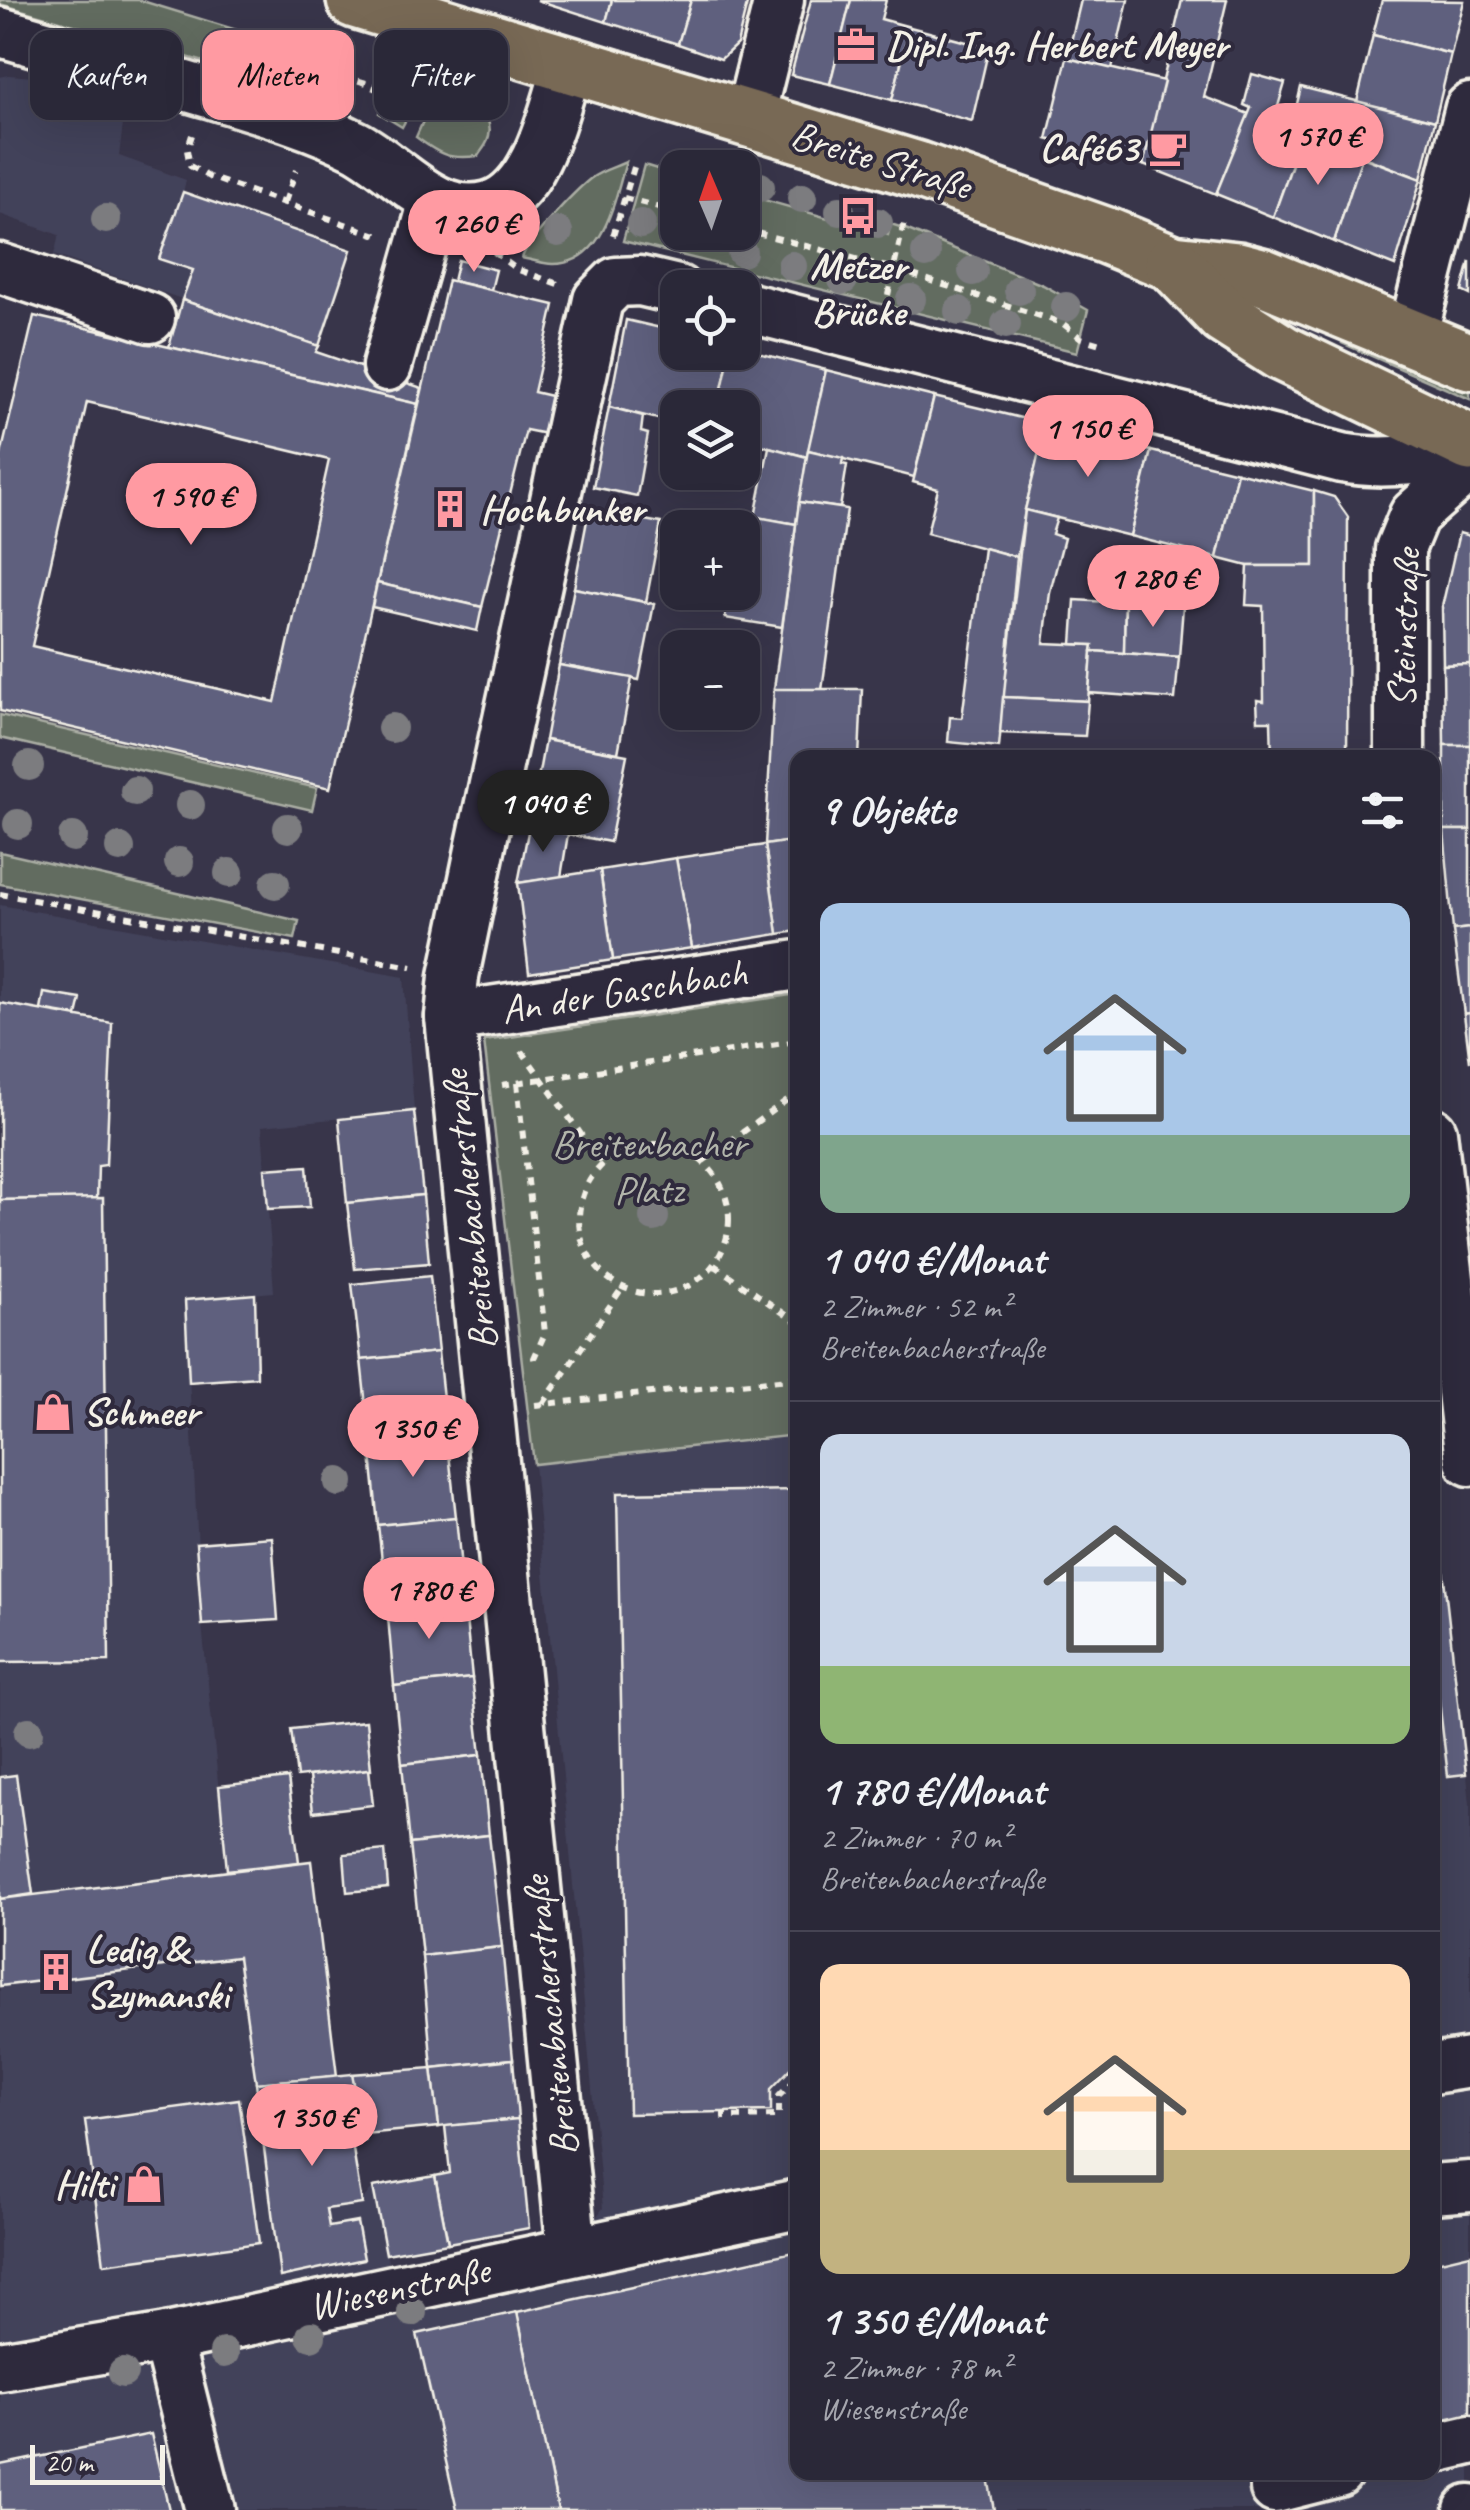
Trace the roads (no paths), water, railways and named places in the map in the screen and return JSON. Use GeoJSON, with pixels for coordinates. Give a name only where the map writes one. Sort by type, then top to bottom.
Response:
{"type":"FeatureCollection","features":[{"type":"Feature","properties":{"kind":"main road","name":"Breite Straße"},"geometry":{"type":"LineString","coordinates":[[355,0],[943,178],[1174,263],[1261,276],[1470,362]]}},
{"type":"Feature","properties":{"kind":"main road","name":"Breite Straße"},"geometry":{"type":"LineString","coordinates":[[1174,263],[1224,316],[1282,353],[1470,443]]}},
{"type":"Feature","properties":{"kind":"street"},"geometry":{"type":"LineString","coordinates":[[749,120],[780,0]]}},
{"type":"Feature","properties":{"kind":"street"},"geometry":{"type":"LineString","coordinates":[[0,32],[315,127],[366,152],[434,200],[467,208],[491,205],[517,189],[536,159],[568,66]]}},
{"type":"Feature","properties":{"kind":"street"},"geometry":{"type":"LineString","coordinates":[[1412,337],[1470,108]]}},
{"type":"Feature","properties":{"kind":"street"},"geometry":{"type":"LineString","coordinates":[[387,366],[434,200]]}},
{"type":"Feature","properties":{"kind":"street"},"geometry":{"type":"LineString","coordinates":[[0,268],[150,318]]}},
{"type":"Feature","properties":{"kind":"street","name":"Breitenbacherstraße"},"geometry":{"type":"LineString","coordinates":[[572,2251],[452,996],[598,300],[616,282],[640,281],[660,286]]}},
{"type":"Feature","properties":{"kind":"street"},"geometry":{"type":"LineString","coordinates":[[760,311],[1342,458],[1388,462],[1470,453]]}},
{"type":"Feature","properties":{"kind":"street","name":"Steinstraße"},"geometry":{"type":"LineString","coordinates":[[1400,750],[1400,549],[1414,515],[1470,465]]}},
{"type":"Feature","properties":{"kind":"street","name":"An der Gaschbach"},"geometry":{"type":"LineString","coordinates":[[452,996],[790,966]]}},
{"type":"Feature","properties":{"kind":"street"},"geometry":{"type":"LineString","coordinates":[[1440,1199],[1468,1434]]}},
{"type":"Feature","properties":{"kind":"street"},"geometry":{"type":"LineString","coordinates":[[1440,2067],[1470,2064]]}},
{"type":"Feature","properties":{"kind":"street"},"geometry":{"type":"LineString","coordinates":[[1440,2188],[1470,2186]]}},
{"type":"Feature","properties":{"kind":"street","name":"Wiesenstraße"},"geometry":{"type":"LineString","coordinates":[[0,2366],[167,2338],[790,2206]]}},
{"type":"Feature","properties":{"kind":"street"},"geometry":{"type":"LineString","coordinates":[[167,2338],[210,2510]]}},
{"type":"Feature","properties":{"kind":"street"},"geometry":{"type":"LineString","coordinates":[[1440,2447],[1470,2440]]}},
{"type":"Feature","properties":{"kind":"street"},"geometry":{"type":"LineString","coordinates":[[1275,2488],[1306,2480]]}},
{"type":"Feature","properties":{"kind":"place","name":"Dipl. Ing. Herbert Meyer"},"geometry":{"type":"Point","coordinates":[856,45]}},
{"type":"Feature","properties":{"kind":"place","name":"Café63"},"geometry":{"type":"Point","coordinates":[1168,148]}},
{"type":"Feature","properties":{"kind":"place","name":"Metzer Brücke"},"geometry":{"type":"Point","coordinates":[858,216]}},
{"type":"Feature","properties":{"kind":"place","name":"Hochbunker"},"geometry":{"type":"Point","coordinates":[450,509]}},
{"type":"Feature","properties":{"kind":"place","name":"Schmeer"},"geometry":{"type":"Point","coordinates":[53,1412]}},
{"type":"Feature","properties":{"kind":"place","name":"Ledig & Szymanski"},"geometry":{"type":"Point","coordinates":[56,1972]}},
{"type":"Feature","properties":{"kind":"place","name":"Hilti"},"geometry":{"type":"Point","coordinates":[144,2184]}},
{"type":"Feature","properties":{"kind":"park label","name":"Breitenbacher Platz"},"geometry":{"type":"Point","coordinates":[649,1167]}}]}
